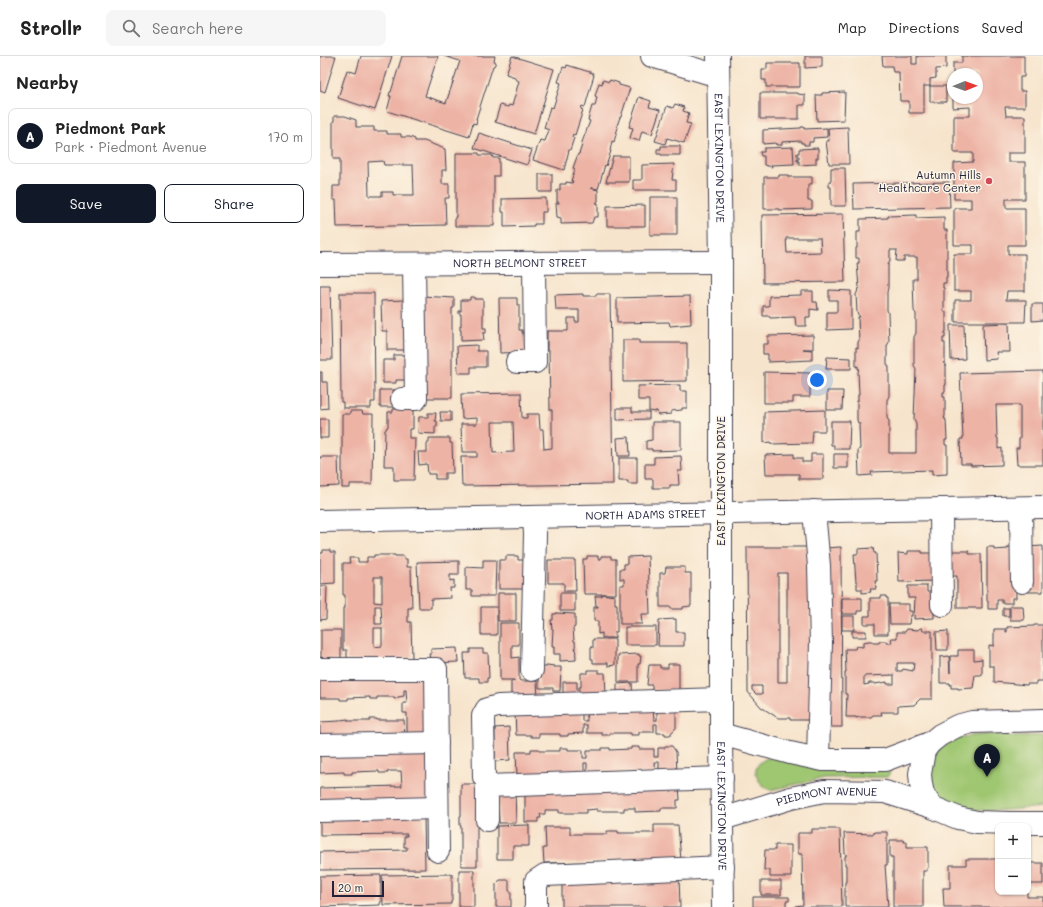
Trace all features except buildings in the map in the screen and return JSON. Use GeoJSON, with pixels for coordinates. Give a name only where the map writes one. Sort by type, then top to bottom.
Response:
{"type":"FeatureCollection","features":[{"type":"Feature","properties":{"kind":"street"},"geometry":{"type":"LineString","coordinates":[[652,56],[718,66]]}},
{"type":"Feature","properties":{"kind":"street","name":"EAST LEXINGTON DRIVE"},"geometry":{"type":"LineString","coordinates":[[718,66],[721,262],[721,734],[723,907]]}},
{"type":"Feature","properties":{"kind":"street","name":"NORTH BELMONT STREET"},"geometry":{"type":"LineString","coordinates":[[320,264],[721,262]]}},
{"type":"Feature","properties":{"kind":"street"},"geometry":{"type":"LineString","coordinates":[[517,362],[535,362],[534,263]]}},
{"type":"Feature","properties":{"kind":"street"},"geometry":{"type":"LineString","coordinates":[[402,399],[416,399],[414,264]]}},
{"type":"Feature","properties":{"kind":"street","name":"NORTH ADAMS STREET"},"geometry":{"type":"LineString","coordinates":[[320,522],[1043,507]]}},
{"type":"Feature","properties":{"kind":"street"},"geometry":{"type":"LineString","coordinates":[[1021,508],[1022,582]]}},
{"type":"Feature","properties":{"kind":"street"},"geometry":{"type":"LineString","coordinates":[[941,509],[942,605]]}},
{"type":"Feature","properties":{"kind":"street"},"geometry":{"type":"LineString","coordinates":[[814,512],[819,566],[821,643],[818,759]]}},
{"type":"Feature","properties":{"kind":"street"},"geometry":{"type":"LineString","coordinates":[[532,670],[535,534],[534,517]]}},
{"type":"Feature","properties":{"kind":"street"},"geometry":{"type":"LineString","coordinates":[[320,669],[436,669],[438,851]]}},
{"type":"Feature","properties":{"kind":"street"},"geometry":{"type":"LineString","coordinates":[[484,777],[483,716],[487,709],[498,706],[721,699]]}},
{"type":"Feature","properties":{"kind":"street"},"geometry":{"type":"LineString","coordinates":[[932,807],[923,794],[920,774],[924,751],[930,743],[940,735],[957,726],[972,722],[1043,720]]}},
{"type":"Feature","properties":{"kind":"street"},"geometry":{"type":"LineString","coordinates":[[721,734],[823,760],[885,760],[930,743]]}},
{"type":"Feature","properties":{"kind":"street"},"geometry":{"type":"LineString","coordinates":[[320,745],[437,743]]}},
{"type":"Feature","properties":{"kind":"street"},"geometry":{"type":"LineString","coordinates":[[487,820],[487,786],[722,778]]}},
{"type":"Feature","properties":{"kind":"street","name":"PIEDMONT AVENUE"},"geometry":{"type":"LineString","coordinates":[[722,819],[791,798],[824,791],[885,792],[932,807],[958,818],[978,822],[1043,823]]}},
{"type":"Feature","properties":{"kind":"street"},"geometry":{"type":"LineString","coordinates":[[320,811],[437,808]]}},
{"type":"Feature","properties":{"kind":"street"},"geometry":{"type":"LineString","coordinates":[[536,907],[536,881],[545,875],[723,867]]}},
{"type":"Feature","properties":{"kind":"green space"},"geometry":{"type":"Polygon","coordinates":[[[998,734],[1016,737],[1043,735],[1043,807],[1000,810],[967,809],[958,807],[947,801],[933,785],[930,775],[931,763],[940,748],[950,742],[964,737],[998,734]]]}},
{"type":"Feature","properties":{"kind":"green space"},"geometry":{"type":"Polygon","coordinates":[[[771,757],[889,769],[890,773],[887,777],[825,778],[770,790],[760,782],[756,772],[759,763],[771,757]]]}},
{"type":"Feature","properties":{"kind":"place","name":"Autumn Hills Healthcare Center"},"geometry":{"type":"Point","coordinates":[989,181]}},
{"type":"Feature","properties":{"kind":"place","name":"Piedmont Park"},"geometry":{"type":"Point","coordinates":[987,777]}}]}
